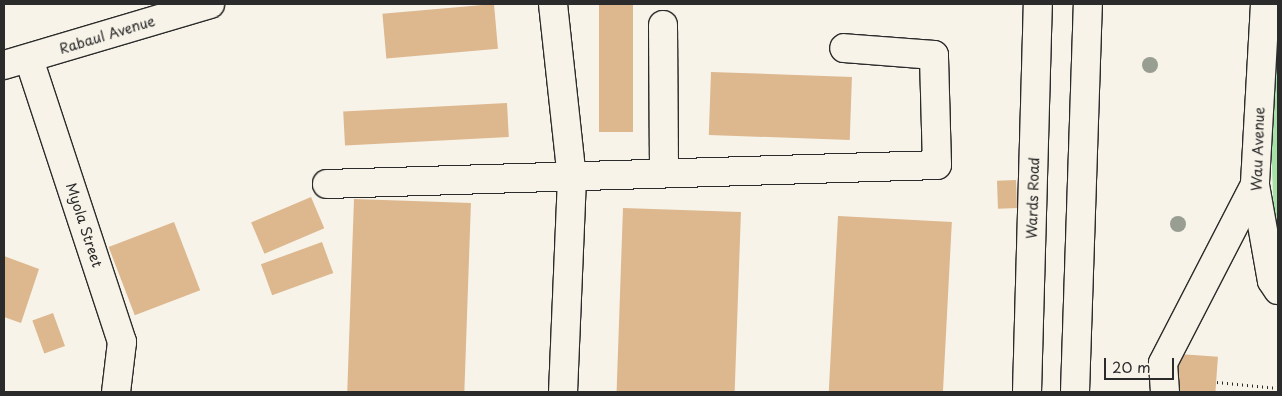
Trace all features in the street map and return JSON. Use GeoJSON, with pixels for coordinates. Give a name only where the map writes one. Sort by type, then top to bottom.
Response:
{"type":"FeatureCollection","features":[{"type":"Feature","properties":{"kind":"street","name":"Rabaul Avenue"},"geometry":{"type":"LineString","coordinates":[[16,62],[210,4]]}},
{"type":"Feature","properties":{"kind":"street"},"geometry":{"type":"LineString","coordinates":[[553,4],[572,178],[563,392]]}},
{"type":"Feature","properties":{"kind":"street","name":"Wards Road"},"geometry":{"type":"LineString","coordinates":[[1027,392],[1038,4]]}},
{"type":"Feature","properties":{"kind":"street"},"geometry":{"type":"LineString","coordinates":[[1075,392],[1088,4]]}},
{"type":"Feature","properties":{"kind":"street","name":"Wau Avenue"},"geometry":{"type":"LineString","coordinates":[[1265,4],[1255,186],[1272,281],[1278,290]]}},
{"type":"Feature","properties":{"kind":"street"},"geometry":{"type":"LineString","coordinates":[[663,25],[664,172]]}},
{"type":"Feature","properties":{"kind":"street"},"geometry":{"type":"LineString","coordinates":[[327,184],[572,178],[664,172],[937,165],[934,55],[844,48]]}},
{"type":"Feature","properties":{"kind":"street","name":"Myola Street"},"geometry":{"type":"LineString","coordinates":[[16,62],[122,342],[116,392]]}},
{"type":"Feature","properties":{"kind":"street"},"geometry":{"type":"LineString","coordinates":[[1165,392],[1163,363],[1255,186]]}},
{"type":"Feature","properties":{"kind":"path"},"geometry":{"type":"LineString","coordinates":[[1217,382],[1278,388]]}},
{"type":"Feature","properties":{"kind":"green space"},"geometry":{"type":"Polygon","coordinates":[[[1278,44],[1278,240],[1274,223],[1270,111],[1278,44]]]}},
{"type":"Feature","properties":{"kind":"building"},"geometry":{"type":"Polygon","coordinates":[[[494,4],[498,49],[386,59],[382,14],[494,4]]]}},
{"type":"Feature","properties":{"kind":"building"},"geometry":{"type":"Polygon","coordinates":[[[599,4],[633,4],[633,132],[599,132],[599,4]]]}},
{"type":"Feature","properties":{"kind":"building"},"geometry":{"type":"Polygon","coordinates":[[[711,72],[852,77],[850,140],[709,135],[711,72]]]}},
{"type":"Feature","properties":{"kind":"building"},"geometry":{"type":"Polygon","coordinates":[[[507,103],[509,137],[345,146],[343,112],[507,103]]]}},
{"type":"Feature","properties":{"kind":"building"},"geometry":{"type":"Polygon","coordinates":[[[1016,180],[1017,208],[998,209],[997,181],[1016,180]]]}},
{"type":"Feature","properties":{"kind":"building"},"geometry":{"type":"Polygon","coordinates":[[[311,197],[324,228],[264,254],[251,222],[311,197]]]}},
{"type":"Feature","properties":{"kind":"building"},"geometry":{"type":"Polygon","coordinates":[[[354,199],[471,203],[464,392],[347,392],[354,199]]]}},
{"type":"Feature","properties":{"kind":"building"},"geometry":{"type":"Polygon","coordinates":[[[623,208],[741,212],[735,392],[617,392],[623,208]]]}},
{"type":"Feature","properties":{"kind":"building"},"geometry":{"type":"Polygon","coordinates":[[[838,216],[952,222],[943,392],[829,392],[838,216]]]}},
{"type":"Feature","properties":{"kind":"building"},"geometry":{"type":"Polygon","coordinates":[[[174,222],[200,290],[135,315],[109,247],[174,222]]]}},
{"type":"Feature","properties":{"kind":"building"},"geometry":{"type":"Polygon","coordinates":[[[322,242],[333,273],[272,295],[261,264],[322,242]]]}},
{"type":"Feature","properties":{"kind":"building"},"geometry":{"type":"Polygon","coordinates":[[[4,256],[39,269],[21,323],[4,317],[4,256]]]}},
{"type":"Feature","properties":{"kind":"building"},"geometry":{"type":"Polygon","coordinates":[[[53,313],[65,346],[44,353],[32,321],[53,313]]]}},
{"type":"Feature","properties":{"kind":"building"},"geometry":{"type":"Polygon","coordinates":[[[1179,354],[1218,357],[1215,392],[1176,392],[1179,354]]]}}]}
